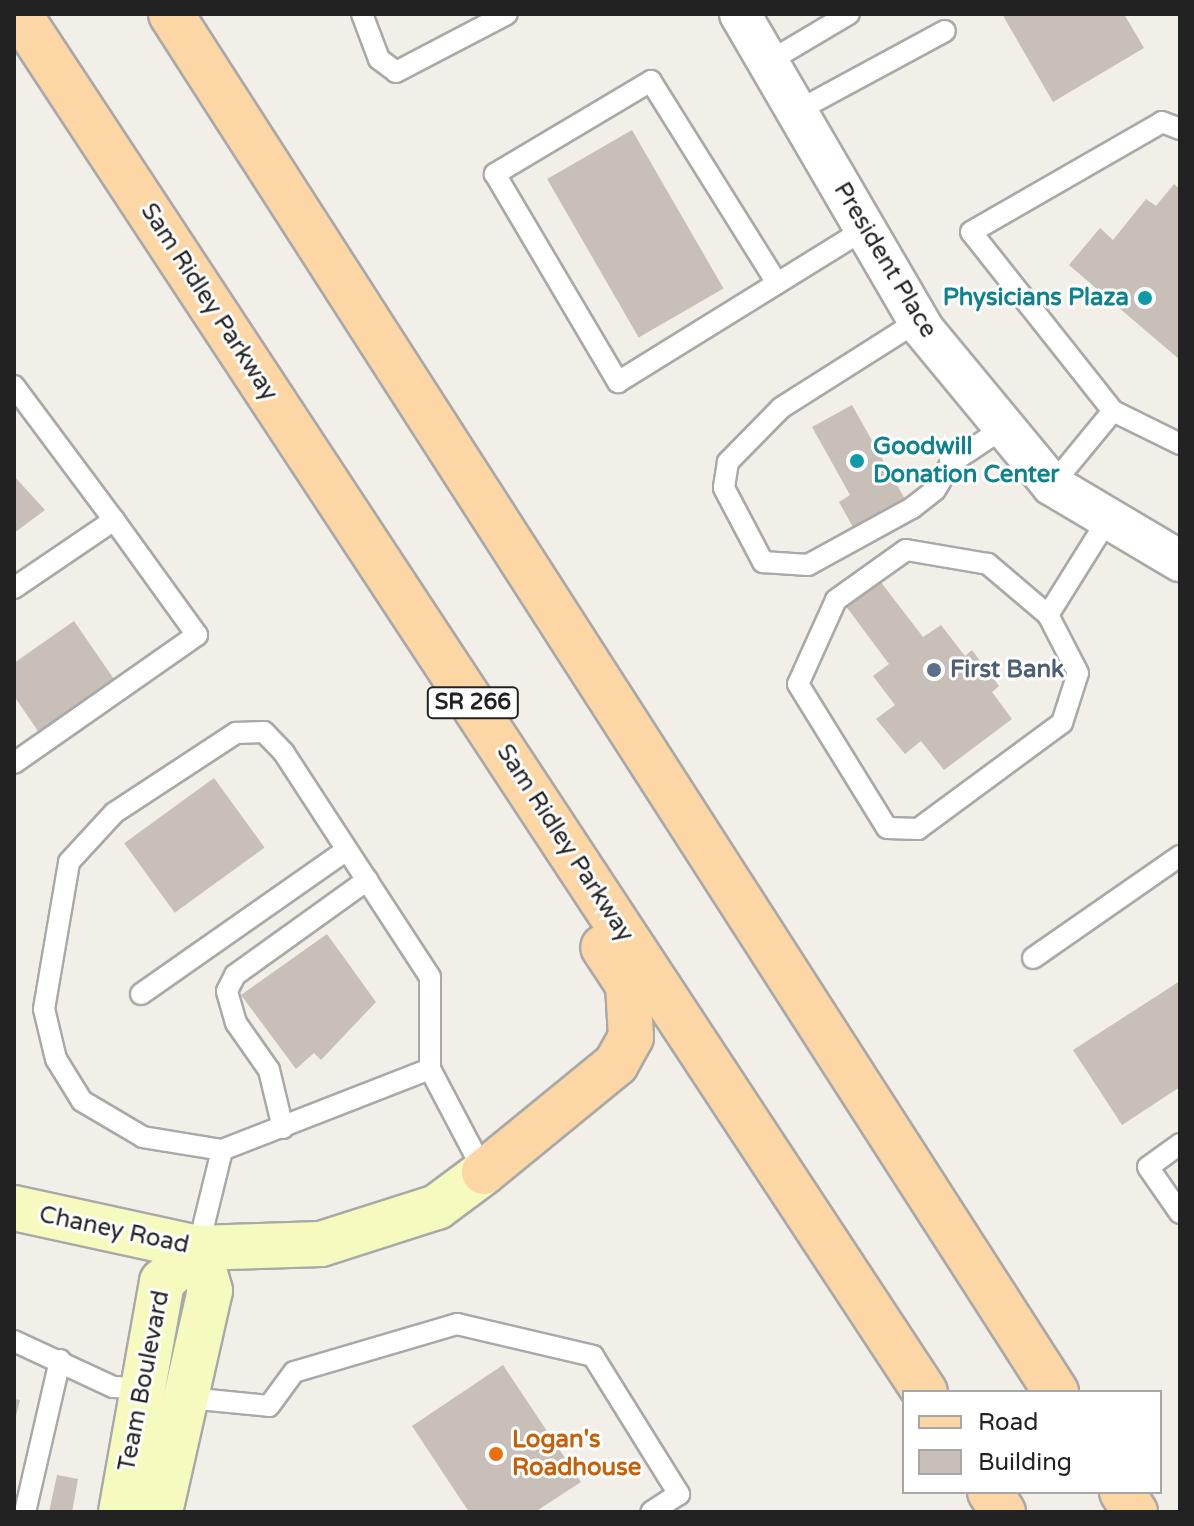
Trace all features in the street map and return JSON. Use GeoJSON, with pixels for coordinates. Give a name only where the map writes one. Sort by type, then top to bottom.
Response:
{"type":"FeatureCollection","features":[{"type":"Feature","properties":{"kind":"main road","name":"Sam Ridley Parkway"},"geometry":{"type":"LineString","coordinates":[[19,14],[924,1390]]}},
{"type":"Feature","properties":{"kind":"main road"},"geometry":{"type":"LineString","coordinates":[[171,14],[1055,1390]]}},
{"type":"Feature","properties":{"kind":"main road"},"geometry":{"type":"LineString","coordinates":[[375,554],[462,728],[628,985],[634,1008],[631,1037],[616,1064],[484,1172]]}},
{"type":"Feature","properties":{"kind":"main road"},"geometry":{"type":"LineString","coordinates":[[991,1494],[1003,1512]]}},
{"type":"Feature","properties":{"kind":"main road"},"geometry":{"type":"LineString","coordinates":[[1123,1494],[1135,1512]]}},
{"type":"Feature","properties":{"kind":"street","name":"President Place"},"geometry":{"type":"LineString","coordinates":[[740,14],[918,321],[1052,485],[1180,561]]}},
{"type":"Feature","properties":{"kind":"street","name":"Chaney Road"},"geometry":{"type":"LineString","coordinates":[[14,1208],[198,1248],[321,1244],[437,1207],[484,1172]]}},
{"type":"Feature","properties":{"kind":"street","name":"Team Boulevard"},"geometry":{"type":"LineString","coordinates":[[121,1512],[124,1468],[162,1282],[198,1248],[210,1291],[160,1512]]}},
{"type":"Feature","properties":{"kind":"street"},"geometry":{"type":"LineString","coordinates":[[140,1388],[188,1398]]}},
{"type":"Feature","properties":{"kind":"street"},"geometry":{"type":"LineString","coordinates":[[114,1512],[124,1468]]}},
{"type":"Feature","properties":{"kind":"lane"},"geometry":{"type":"LineString","coordinates":[[362,14],[379,59],[396,72],[507,14]]}},
{"type":"Feature","properties":{"kind":"lane"},"geometry":{"type":"LineString","coordinates":[[768,62],[849,14]]}},
{"type":"Feature","properties":{"kind":"lane"},"geometry":{"type":"LineString","coordinates":[[797,111],[945,31]]}},
{"type":"Feature","properties":{"kind":"lane"},"geometry":{"type":"LineString","coordinates":[[777,283],[651,81],[495,174],[618,382],[865,229]]}},
{"type":"Feature","properties":{"kind":"lane"},"geometry":{"type":"LineString","coordinates":[[1180,129],[1162,122],[971,232],[1113,411],[1180,444]]}},
{"type":"Feature","properties":{"kind":"lane"},"geometry":{"type":"LineString","coordinates":[[918,321],[781,408],[728,462],[724,488],[763,562],[808,565],[912,508],[935,490],[951,463],[1005,427]]}},
{"type":"Feature","properties":{"kind":"lane"},"geometry":{"type":"LineString","coordinates":[[14,386],[197,635],[14,763]]}},
{"type":"Feature","properties":{"kind":"lane"},"geometry":{"type":"LineString","coordinates":[[1052,485],[1113,411]]}},
{"type":"Feature","properties":{"kind":"lane"},"geometry":{"type":"LineString","coordinates":[[1048,615],[1108,519]]}},
{"type":"Feature","properties":{"kind":"lane"},"geometry":{"type":"LineString","coordinates":[[14,588],[114,520]]}},
{"type":"Feature","properties":{"kind":"lane"},"geometry":{"type":"LineString","coordinates":[[906,550],[988,564],[1048,615],[1078,673],[1062,723],[918,829],[887,828],[798,684],[836,600],[906,550]]}},
{"type":"Feature","properties":{"kind":"lane"},"geometry":{"type":"LineString","coordinates":[[430,1069],[222,1150],[143,1137],[82,1101],[56,1059],[44,1009],[69,862],[114,813],[236,733],[264,732],[347,850],[430,977],[430,1069],[484,1172]]}},
{"type":"Feature","properties":{"kind":"lane"},"geometry":{"type":"LineString","coordinates":[[141,994],[347,850]]}},
{"type":"Feature","properties":{"kind":"lane"},"geometry":{"type":"LineString","coordinates":[[1033,958],[1180,856]]}},
{"type":"Feature","properties":{"kind":"lane"},"geometry":{"type":"LineString","coordinates":[[283,1128],[269,1070],[236,1023],[227,991],[235,975],[367,880]]}},
{"type":"Feature","properties":{"kind":"lane"},"geometry":{"type":"LineString","coordinates":[[1180,1144],[1148,1167],[1180,1213]]}},
{"type":"Feature","properties":{"kind":"lane"},"geometry":{"type":"LineString","coordinates":[[198,1248],[222,1150]]}},
{"type":"Feature","properties":{"kind":"lane"},"geometry":{"type":"LineString","coordinates":[[188,1398],[269,1406],[294,1372],[457,1324],[593,1356],[679,1494],[651,1512]]}},
{"type":"Feature","properties":{"kind":"lane"},"geometry":{"type":"LineString","coordinates":[[14,1341],[113,1387],[140,1388]]}},
{"type":"Feature","properties":{"kind":"lane"},"geometry":{"type":"LineString","coordinates":[[25,1512],[60,1360]]}},
{"type":"Feature","properties":{"kind":"building"},"geometry":{"type":"Polygon","coordinates":[[[1002,14],[1124,14],[1144,48],[1053,102],[1002,14]]]}},
{"type":"Feature","properties":{"kind":"building"},"geometry":{"type":"Polygon","coordinates":[[[632,130],[724,288],[639,337],[547,179],[632,130]]]}},
{"type":"Feature","properties":{"kind":"building","name":"Physicians Plaza"},"geometry":{"type":"Polygon","coordinates":[[[1174,184],[1180,189],[1180,360],[1069,265],[1100,228],[1113,240],[1146,199],[1156,206],[1174,184]]]}},
{"type":"Feature","properties":{"kind":"building","name":"Goodwill Donation Center"},"geometry":{"type":"Polygon","coordinates":[[[852,405],[906,501],[854,529],[839,502],[850,495],[812,427],[852,405]]]}},
{"type":"Feature","properties":{"kind":"building"},"geometry":{"type":"Polygon","coordinates":[[[14,476],[45,510],[14,533],[14,476]]]}},
{"type":"Feature","properties":{"kind":"building","name":"First Bank"},"geometry":{"type":"Polygon","coordinates":[[[880,581],[923,637],[941,625],[965,656],[972,650],[999,686],[992,692],[1012,719],[944,770],[921,741],[905,754],[876,719],[895,705],[873,676],[889,664],[845,605],[880,581]]]}},
{"type":"Feature","properties":{"kind":"building"},"geometry":{"type":"Polygon","coordinates":[[[74,621],[116,682],[40,734],[14,696],[14,663],[74,621]]]}},
{"type":"Feature","properties":{"kind":"building"},"geometry":{"type":"Polygon","coordinates":[[[214,778],[265,848],[175,913],[124,843],[214,778]]]}},
{"type":"Feature","properties":{"kind":"building"},"geometry":{"type":"Polygon","coordinates":[[[327,934],[376,1002],[321,1060],[314,1053],[296,1069],[241,995],[327,934]]]}},
{"type":"Feature","properties":{"kind":"building"},"geometry":{"type":"Polygon","coordinates":[[[1180,981],[1180,1087],[1122,1125],[1073,1050],[1180,981]]]}},
{"type":"Feature","properties":{"kind":"building","name":"Logan's Roadhouse"},"geometry":{"type":"Polygon","coordinates":[[[503,1365],[581,1482],[535,1512],[469,1512],[412,1426],[503,1365]]]}},
{"type":"Feature","properties":{"kind":"building"},"geometry":{"type":"Polygon","coordinates":[[[14,1399],[20,1400],[15,1420],[14,1420],[14,1399]]]}},
{"type":"Feature","properties":{"kind":"building"},"geometry":{"type":"Polygon","coordinates":[[[57,1475],[78,1479],[72,1512],[49,1512],[57,1475]]]}},
{"type":"Feature","properties":{"kind":"place","name":"Physicians Plaza"},"geometry":{"type":"Point","coordinates":[1145,298]}},
{"type":"Feature","properties":{"kind":"place","name":"Goodwill Donation Center"},"geometry":{"type":"Point","coordinates":[857,461]}},
{"type":"Feature","properties":{"kind":"place","name":"First Bank"},"geometry":{"type":"Point","coordinates":[934,670]}},
{"type":"Feature","properties":{"kind":"place","name":"Logan's Roadhouse"},"geometry":{"type":"Point","coordinates":[496,1454]}}]}
